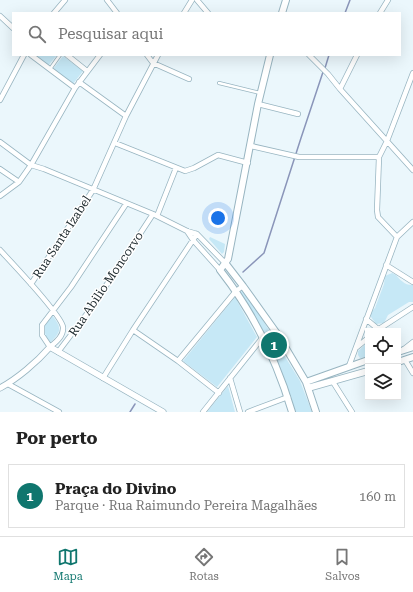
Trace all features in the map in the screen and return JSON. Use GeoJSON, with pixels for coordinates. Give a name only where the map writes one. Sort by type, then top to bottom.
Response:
{"type":"FeatureCollection","features":[{"type":"Feature","properties":{"kind":"main road"},"geometry":{"type":"LineString","coordinates":[[282,12],[286,0]]}},
{"type":"Feature","properties":{"kind":"main road"},"geometry":{"type":"LineString","coordinates":[[270,56],[258,104],[248,163],[228,259],[226,264],[220,270],[236,291],[263,337],[288,397],[292,412]]}},
{"type":"Feature","properties":{"kind":"main road"},"geometry":{"type":"LineString","coordinates":[[226,264],[268,319],[307,385],[316,412]]}},
{"type":"Feature","properties":{"kind":"main road"},"geometry":{"type":"LineString","coordinates":[[401,351],[413,347]]}},
{"type":"Feature","properties":{"kind":"main road"},"geometry":{"type":"LineString","coordinates":[[401,361],[413,357]]}},
{"type":"Feature","properties":{"kind":"main road"},"geometry":{"type":"LineString","coordinates":[[307,385],[349,366],[365,361]]}},
{"type":"Feature","properties":{"kind":"main road"},"geometry":{"type":"LineString","coordinates":[[307,385],[333,382],[365,372]]}},
{"type":"Feature","properties":{"kind":"street"},"geometry":{"type":"LineString","coordinates":[[55,12],[65,0]]}},
{"type":"Feature","properties":{"kind":"street"},"geometry":{"type":"LineString","coordinates":[[107,0],[116,12]]}},
{"type":"Feature","properties":{"kind":"street"},"geometry":{"type":"LineString","coordinates":[[185,12],[192,0]]}},
{"type":"Feature","properties":{"kind":"street"},"geometry":{"type":"LineString","coordinates":[[196,0],[207,12]]}},
{"type":"Feature","properties":{"kind":"street"},"geometry":{"type":"LineString","coordinates":[[381,12],[388,0]]}},
{"type":"Feature","properties":{"kind":"street"},"geometry":{"type":"LineString","coordinates":[[0,16],[12,27]]}},
{"type":"Feature","properties":{"kind":"street"},"geometry":{"type":"LineString","coordinates":[[0,100],[23,56]]}},
{"type":"Feature","properties":{"kind":"street"},"geometry":{"type":"LineString","coordinates":[[31,56],[75,88]]}},
{"type":"Feature","properties":{"kind":"street"},"geometry":{"type":"LineString","coordinates":[[68,56],[87,71]]}},
{"type":"Feature","properties":{"kind":"street"},"geometry":{"type":"LineString","coordinates":[[0,196],[19,182],[31,165],[75,88],[99,56]]}},
{"type":"Feature","properties":{"kind":"street"},"geometry":{"type":"LineString","coordinates":[[148,56],[153,63],[189,79]]}},
{"type":"Feature","properties":{"kind":"street","name":"Rua Santa Izabel"},"geometry":{"type":"LineString","coordinates":[[31,284],[93,190],[126,116],[157,56]]}},
{"type":"Feature","properties":{"kind":"street"},"geometry":{"type":"LineString","coordinates":[[310,56],[321,66],[413,170]]}},
{"type":"Feature","properties":{"kind":"street"},"geometry":{"type":"LineString","coordinates":[[340,89],[356,56]]}},
{"type":"Feature","properties":{"kind":"street"},"geometry":{"type":"LineString","coordinates":[[397,237],[378,217],[379,157],[387,141],[413,73]]}},
{"type":"Feature","properties":{"kind":"street"},"geometry":{"type":"LineString","coordinates":[[79,82],[126,116]]}},
{"type":"Feature","properties":{"kind":"street"},"geometry":{"type":"LineString","coordinates":[[258,104],[298,114]]}},
{"type":"Feature","properties":{"kind":"street"},"geometry":{"type":"LineString","coordinates":[[0,142],[31,165],[155,215],[187,231],[198,234],[226,264]]}},
{"type":"Feature","properties":{"kind":"street"},"geometry":{"type":"LineString","coordinates":[[115,143],[185,171],[218,156],[248,163]]}},
{"type":"Feature","properties":{"kind":"street"},"geometry":{"type":"LineString","coordinates":[[251,146],[299,157],[379,157]]}},
{"type":"Feature","properties":{"kind":"street","name":"Rua Abilio Moncorvo"},"geometry":{"type":"LineString","coordinates":[[58,352],[92,307],[155,215],[176,168]]}},
{"type":"Feature","properties":{"kind":"street"},"geometry":{"type":"LineString","coordinates":[[0,169],[19,182]]}},
{"type":"Feature","properties":{"kind":"street"},"geometry":{"type":"LineString","coordinates":[[126,204],[71,287],[44,320],[41,330],[44,340],[50,347],[163,412]]}},
{"type":"Feature","properties":{"kind":"street"},"geometry":{"type":"LineString","coordinates":[[349,366],[397,237],[413,222]]}},
{"type":"Feature","properties":{"kind":"street"},"geometry":{"type":"LineString","coordinates":[[187,231],[193,240],[220,270]]}},
{"type":"Feature","properties":{"kind":"street"},"geometry":{"type":"LineString","coordinates":[[103,378],[132,330],[198,234]]}},
{"type":"Feature","properties":{"kind":"street"},"geometry":{"type":"LineString","coordinates":[[0,250],[53,310],[62,322],[63,331],[59,339],[45,353],[8,384],[0,388]]}},
{"type":"Feature","properties":{"kind":"street"},"geometry":{"type":"LineString","coordinates":[[386,265],[413,282]]}},
{"type":"Feature","properties":{"kind":"street"},"geometry":{"type":"LineString","coordinates":[[178,361],[236,291],[243,286]]}},
{"type":"Feature","properties":{"kind":"street"},"geometry":{"type":"LineString","coordinates":[[380,328],[413,307]]}},
{"type":"Feature","properties":{"kind":"street"},"geometry":{"type":"LineString","coordinates":[[366,319],[375,328]]}},
{"type":"Feature","properties":{"kind":"street"},"geometry":{"type":"LineString","coordinates":[[132,330],[178,361],[219,393]]}},
{"type":"Feature","properties":{"kind":"street"},"geometry":{"type":"LineString","coordinates":[[203,412],[263,337]]}},
{"type":"Feature","properties":{"kind":"street"},"geometry":{"type":"LineString","coordinates":[[356,348],[365,340]]}},
{"type":"Feature","properties":{"kind":"street"},"geometry":{"type":"LineString","coordinates":[[401,350],[413,342]]}},
{"type":"Feature","properties":{"kind":"street"},"geometry":{"type":"LineString","coordinates":[[405,360],[413,373]]}},
{"type":"Feature","properties":{"kind":"street"},"geometry":{"type":"LineString","coordinates":[[230,378],[240,412]]}},
{"type":"Feature","properties":{"kind":"street"},"geometry":{"type":"LineString","coordinates":[[333,382],[352,412]]}},
{"type":"Feature","properties":{"kind":"street"},"geometry":{"type":"LineString","coordinates":[[8,384],[59,412]]}},
{"type":"Feature","properties":{"kind":"street"},"geometry":{"type":"LineString","coordinates":[[248,412],[288,397]]}},
{"type":"Feature","properties":{"kind":"lane"},"geometry":{"type":"LineString","coordinates":[[50,70],[59,56]]}},
{"type":"Feature","properties":{"kind":"lane"},"geometry":{"type":"LineString","coordinates":[[218,83],[261,93]]}},
{"type":"Feature","properties":{"kind":"shaded area"},"geometry":{"type":"Polygon","coordinates":[[[36,56],[56,56],[48,66],[36,56]]]}},
{"type":"Feature","properties":{"kind":"shaded area"},"geometry":{"type":"Polygon","coordinates":[[[63,56],[83,71],[73,84],[53,69],[63,56]]]}},
{"type":"Feature","properties":{"kind":"shaded area"},"geometry":{"type":"Polygon","coordinates":[[[210,237],[225,244],[224,252],[222,254],[209,239],[210,237]]]}},
{"type":"Feature","properties":{"kind":"shaded area"},"geometry":{"type":"Polygon","coordinates":[[[392,273],[406,284],[413,285],[413,302],[409,302],[388,315],[384,323],[376,324],[371,317],[371,312],[375,308],[384,284],[385,276],[392,273]]]}},
{"type":"Feature","properties":{"kind":"shaded area"},"geometry":{"type":"Polygon","coordinates":[[[242,290],[245,291],[300,381],[312,412],[296,412],[273,356],[240,294],[242,290]]]}},
{"type":"Feature","properties":{"kind":"shaded area"},"geometry":{"type":"Polygon","coordinates":[[[235,297],[257,337],[217,387],[183,361],[235,297]]]}},
{"type":"Feature","properties":{"kind":"shaded area"},"geometry":{"type":"Polygon","coordinates":[[[52,315],[58,323],[59,332],[50,343],[45,332],[45,325],[52,315]]]}},
{"type":"Feature","properties":{"kind":"shaded area"},"geometry":{"type":"Polygon","coordinates":[[[365,345],[365,357],[360,358],[358,351],[365,345]]]}},
{"type":"Feature","properties":{"kind":"shaded area"},"geometry":{"type":"Polygon","coordinates":[[[228,386],[235,412],[207,412],[228,386]]]}},
{"type":"Feature","properties":{"kind":"waterway"},"geometry":{"type":"LineString","coordinates":[[345,12],[350,0]]}},
{"type":"Feature","properties":{"kind":"waterway"},"geometry":{"type":"LineString","coordinates":[[325,68],[329,56]]}},
{"type":"Feature","properties":{"kind":"waterway"},"geometry":{"type":"LineString","coordinates":[[243,272],[264,253],[323,72]]}},
{"type":"Feature","properties":{"kind":"waterway"},"geometry":{"type":"LineString","coordinates":[[130,412],[135,404]]}},
{"type":"Feature","properties":{"kind":"place","name":"Praça do Divino"},"geometry":{"type":"Point","coordinates":[274,345]}}]}
